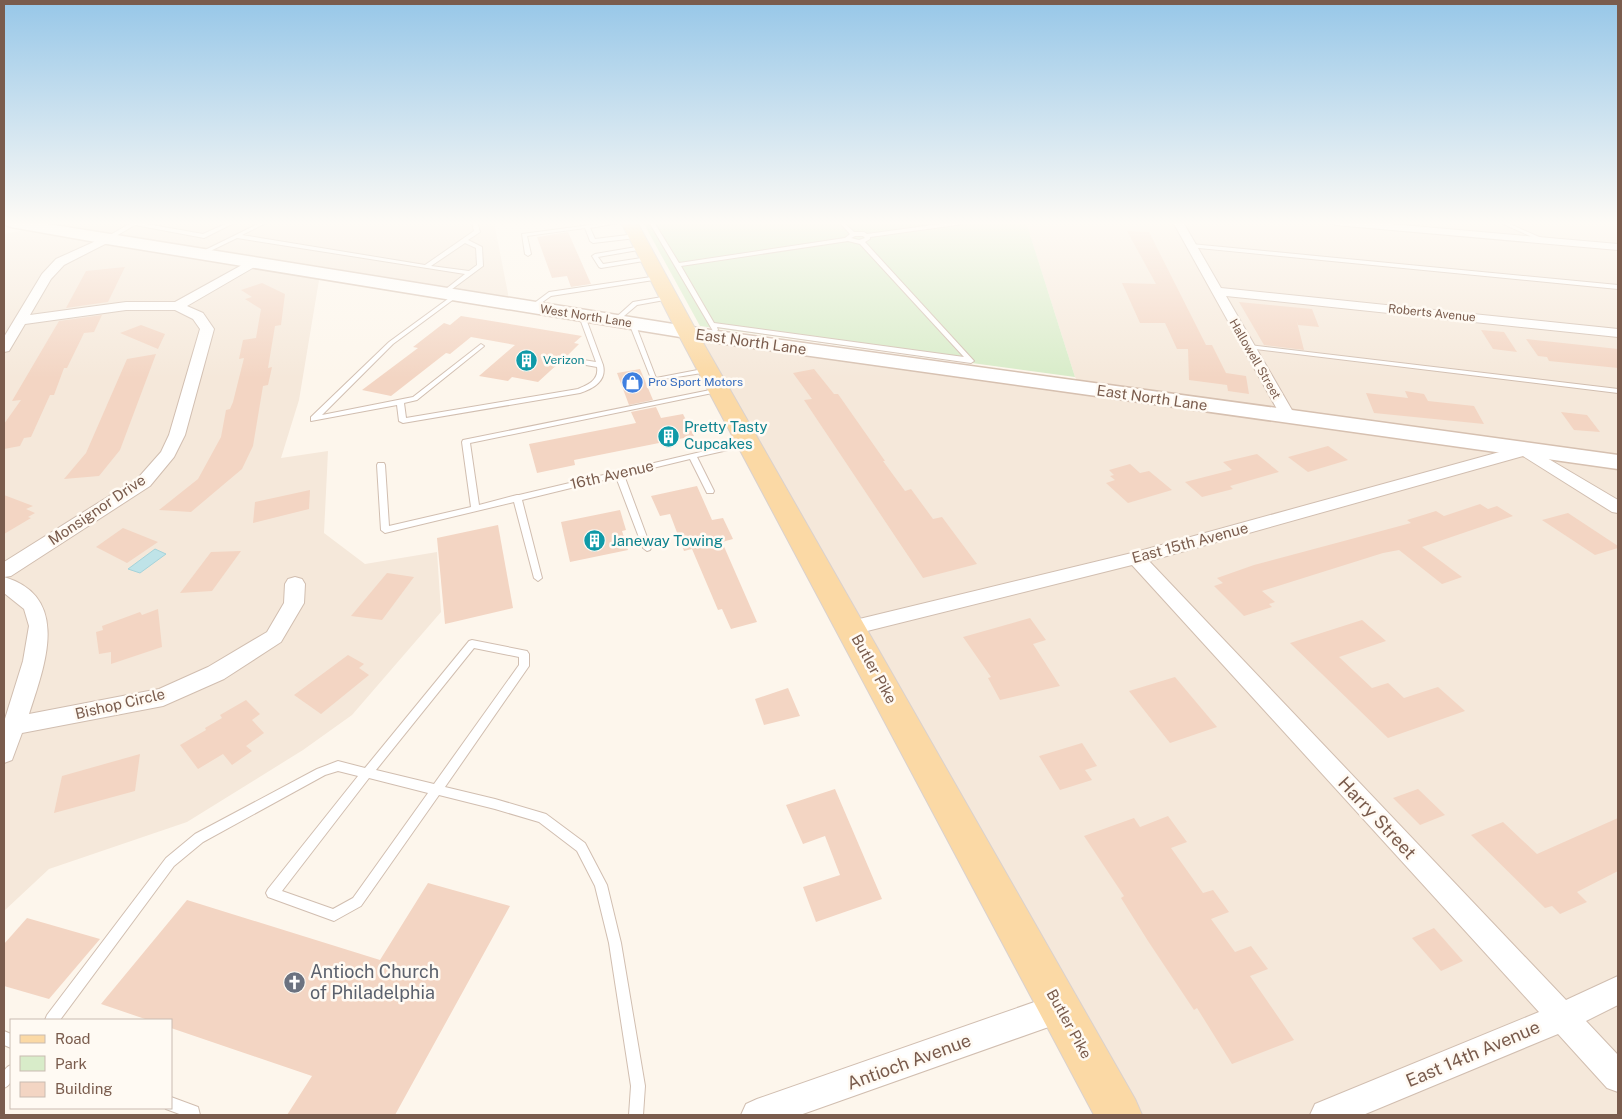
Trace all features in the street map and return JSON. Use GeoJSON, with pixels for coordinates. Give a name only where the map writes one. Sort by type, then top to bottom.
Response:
{"type":"FeatureCollection","features":[{"type":"Feature","properties":{"kind":"main road","name":"West North Lane"},"geometry":{"type":"LineString","coordinates":[[326,274],[687,332]]}},
{"type":"Feature","properties":{"kind":"main road","name":"Butler Pike"},"geometry":{"type":"LineString","coordinates":[[656,274],[1119,1115]]}},
{"type":"Feature","properties":{"kind":"main road","name":"East North Lane"},"geometry":{"type":"LineString","coordinates":[[687,332],[715,331],[972,367],[1288,417],[1618,462]]}},
{"type":"Feature","properties":{"kind":"street"},"geometry":{"type":"LineString","coordinates":[[4,348],[49,274]]}},
{"type":"Feature","properties":{"kind":"street","name":"Monsignor Drive"},"geometry":{"type":"LineString","coordinates":[[177,306],[235,274]]}},
{"type":"Feature","properties":{"kind":"street","name":"Hallowell Street"},"geometry":{"type":"LineString","coordinates":[[1207,274],[1288,417]]}},
{"type":"Feature","properties":{"kind":"street","name":"Roberts Avenue"},"geometry":{"type":"LineString","coordinates":[[1216,291],[1618,333]]}},
{"type":"Feature","properties":{"kind":"street","name":"Monsignor Drive"},"geometry":{"type":"LineString","coordinates":[[4,571],[144,482],[168,454],[177,435],[207,329],[198,316],[177,306],[126,306],[22,320]]}},
{"type":"Feature","properties":{"kind":"street"},"geometry":{"type":"LineString","coordinates":[[1526,450],[1618,508]]}},
{"type":"Feature","properties":{"kind":"street","name":"East 15th Avenue"},"geometry":{"type":"LineString","coordinates":[[851,628],[1136,558],[1526,450]]}},
{"type":"Feature","properties":{"kind":"street","name":"Harry Street"},"geometry":{"type":"LineString","coordinates":[[1136,558],[1618,1077]]}},
{"type":"Feature","properties":{"kind":"street"},"geometry":{"type":"LineString","coordinates":[[4,584],[24,595],[38,616],[40,636],[14,726],[4,753]]}},
{"type":"Feature","properties":{"kind":"street","name":"Bishop Circle"},"geometry":{"type":"LineString","coordinates":[[14,726],[164,697],[216,673],[274,637],[294,603],[295,584]]}},
{"type":"Feature","properties":{"kind":"street","name":"East 14th Avenue"},"geometry":{"type":"LineString","coordinates":[[1326,1115],[1563,1017],[1618,990]]}},
{"type":"Feature","properties":{"kind":"street","name":"Antioch Avenue"},"geometry":{"type":"LineString","coordinates":[[757,1115],[1060,1008]]}},
{"type":"Feature","properties":{"kind":"lane"},"geometry":{"type":"LineString","coordinates":[[469,274],[450,294],[391,343],[314,419],[415,399],[481,346]]}},
{"type":"Feature","properties":{"kind":"lane"},"geometry":{"type":"LineString","coordinates":[[683,274],[715,331]]}},
{"type":"Feature","properties":{"kind":"lane"},"geometry":{"type":"LineString","coordinates":[[891,274],[972,367]]}},
{"type":"Feature","properties":{"kind":"lane"},"geometry":{"type":"LineString","coordinates":[[1485,274],[1618,287]]}},
{"type":"Feature","properties":{"kind":"lane"},"geometry":{"type":"LineString","coordinates":[[532,307],[549,294],[658,278]]}},
{"type":"Feature","properties":{"kind":"lane"},"geometry":{"type":"LineString","coordinates":[[668,298],[635,303],[624,322],[654,380],[714,380]]}},
{"type":"Feature","properties":{"kind":"lane"},"geometry":{"type":"LineString","coordinates":[[400,402],[403,421],[585,389],[597,382],[602,370],[582,316]]}},
{"type":"Feature","properties":{"kind":"lane"},"geometry":{"type":"LineString","coordinates":[[1249,347],[1618,391]]}},
{"type":"Feature","properties":{"kind":"lane"},"geometry":{"type":"LineString","coordinates":[[564,359],[600,365]]}},
{"type":"Feature","properties":{"kind":"lane"},"geometry":{"type":"LineString","coordinates":[[475,507],[466,442],[714,380]]}},
{"type":"Feature","properties":{"kind":"lane","name":"16th Avenue"},"geometry":{"type":"LineString","coordinates":[[381,465],[385,530],[475,507],[750,443]]}},
{"type":"Feature","properties":{"kind":"lane"},"geometry":{"type":"LineString","coordinates":[[692,456],[710,491]]}},
{"type":"Feature","properties":{"kind":"lane"},"geometry":{"type":"LineString","coordinates":[[619,473],[647,548]]}},
{"type":"Feature","properties":{"kind":"lane"},"geometry":{"type":"LineString","coordinates":[[517,497],[538,578]]}},
{"type":"Feature","properties":{"kind":"lane"},"geometry":{"type":"LineString","coordinates":[[472,644],[524,654],[524,666],[357,902],[334,915],[272,893],[367,772],[472,644]]}},
{"type":"Feature","properties":{"kind":"lane"},"geometry":{"type":"LineString","coordinates":[[53,1019],[170,862],[182,850],[199,838],[321,772],[338,766],[542,818],[581,847],[601,885],[615,943],[638,1086],[636,1115]]}},
{"type":"Feature","properties":{"kind":"lane"},"geometry":{"type":"LineString","coordinates":[[172,1104],[193,1112],[193,1115]]}},
{"type":"Feature","properties":{"kind":"shaded area"},"geometry":{"type":"Polygon","coordinates":[[[4,274],[320,274],[299,400],[281,458],[328,451],[324,533],[365,564],[437,552],[441,612],[352,715],[303,750],[187,822],[49,869],[4,911],[4,274]]]}},
{"type":"Feature","properties":{"kind":"shaded area"},"geometry":{"type":"Polygon","coordinates":[[[321,274],[504,274],[510,304],[321,274]]]}},
{"type":"Feature","properties":{"kind":"shaded area"},"geometry":{"type":"Polygon","coordinates":[[[1043,274],[1618,274],[1618,1115],[1119,1115],[687,332],[1082,388],[1075,377],[1043,274]]]}},
{"type":"Feature","properties":{"kind":"green space"},"geometry":{"type":"Polygon","coordinates":[[[672,274],[1043,274],[1075,377],[700,326],[672,274]]]}},
{"type":"Feature","properties":{"kind":"water"},"geometry":{"type":"Polygon","coordinates":[[[155,549],[166,554],[140,573],[128,569],[155,549]]]}},
{"type":"Feature","properties":{"kind":"building"},"geometry":{"type":"Polygon","coordinates":[[[84,274],[121,274],[108,302],[66,308],[84,274]]]}},
{"type":"Feature","properties":{"kind":"building"},"geometry":{"type":"Polygon","coordinates":[[[551,274],[587,274],[591,284],[571,287],[567,276],[552,278],[551,274]]]}},
{"type":"Feature","properties":{"kind":"building"},"geometry":{"type":"Polygon","coordinates":[[[1151,274],[1170,274],[1206,345],[1212,345],[1226,373],[1246,376],[1249,394],[1228,391],[1227,385],[1189,380],[1188,349],[1177,349],[1165,323],[1140,323],[1122,283],[1156,284],[1151,274]]]}},
{"type":"Feature","properties":{"kind":"building"},"geometry":{"type":"Polygon","coordinates":[[[262,283],[285,294],[281,325],[275,326],[268,368],[272,367],[268,385],[263,386],[253,446],[242,469],[191,512],[159,510],[198,479],[221,437],[226,410],[230,409],[233,402],[244,358],[239,359],[243,340],[256,338],[261,309],[245,299],[252,297],[241,290],[262,283]]]}},
{"type":"Feature","properties":{"kind":"building"},"geometry":{"type":"Polygon","coordinates":[[[1239,302],[1312,309],[1319,327],[1298,325],[1296,318],[1304,350],[1264,345],[1239,302]]]}},
{"type":"Feature","properties":{"kind":"building"},"geometry":{"type":"Polygon","coordinates":[[[102,315],[94,332],[84,333],[67,368],[64,368],[54,395],[50,395],[31,437],[24,438],[20,446],[4,449],[4,424],[21,400],[12,401],[59,321],[102,315]]]}},
{"type":"Feature","properties":{"kind":"building","name":"Verizon"},"geometry":{"type":"Polygon","coordinates":[[[461,316],[582,336],[574,343],[579,344],[567,356],[560,357],[561,361],[538,382],[512,377],[508,381],[479,376],[515,345],[471,337],[450,354],[446,353],[391,396],[362,390],[418,348],[413,347],[444,323],[450,325],[461,316]]]}},
{"type":"Feature","properties":{"kind":"building"},"geometry":{"type":"Polygon","coordinates":[[[141,325],[165,334],[158,349],[120,333],[141,325]]]}},
{"type":"Feature","properties":{"kind":"building"},"geometry":{"type":"Polygon","coordinates":[[[1481,330],[1504,332],[1517,352],[1493,349],[1481,330]]]}},
{"type":"Feature","properties":{"kind":"building"},"geometry":{"type":"Polygon","coordinates":[[[1526,339],[1618,349],[1618,368],[1549,361],[1547,357],[1538,356],[1526,339]]]}},
{"type":"Feature","properties":{"kind":"building"},"geometry":{"type":"Polygon","coordinates":[[[156,354],[120,450],[99,476],[64,479],[86,453],[127,359],[156,354]]]}},
{"type":"Feature","properties":{"kind":"building","name":"Pro Sport Motors"},"geometry":{"type":"Polygon","coordinates":[[[640,369],[653,400],[629,405],[617,373],[640,369]]]}},
{"type":"Feature","properties":{"kind":"building"},"geometry":{"type":"Polygon","coordinates":[[[814,369],[834,394],[838,394],[905,491],[911,489],[933,519],[942,517],[977,564],[923,578],[804,400],[812,399],[793,373],[814,369]]]}},
{"type":"Feature","properties":{"kind":"building"},"geometry":{"type":"Polygon","coordinates":[[[1405,391],[1424,394],[1428,401],[1474,406],[1484,424],[1374,413],[1366,393],[1408,398],[1405,391]]]}},
{"type":"Feature","properties":{"kind":"building"},"geometry":{"type":"Polygon","coordinates":[[[656,407],[661,418],[683,414],[694,436],[574,460],[575,465],[537,473],[529,444],[636,423],[631,412],[656,407]]]}},
{"type":"Feature","properties":{"kind":"building"},"geometry":{"type":"Polygon","coordinates":[[[1561,412],[1587,415],[1600,432],[1574,430],[1561,412]]]}},
{"type":"Feature","properties":{"kind":"building"},"geometry":{"type":"Polygon","coordinates":[[[1328,446],[1348,460],[1308,472],[1288,457],[1328,446]]]}},
{"type":"Feature","properties":{"kind":"building"},"geometry":{"type":"Polygon","coordinates":[[[1257,454],[1279,472],[1230,486],[1233,489],[1202,497],[1185,482],[1232,470],[1223,462],[1257,454]]]}},
{"type":"Feature","properties":{"kind":"building"},"geometry":{"type":"Polygon","coordinates":[[[1130,464],[1140,473],[1149,471],[1172,490],[1128,503],[1106,483],[1115,480],[1110,476],[1114,475],[1109,470],[1130,464]]]}},
{"type":"Feature","properties":{"kind":"building"},"geometry":{"type":"Polygon","coordinates":[[[697,486],[712,520],[723,518],[733,539],[722,542],[757,622],[731,629],[722,609],[718,610],[692,549],[684,551],[670,514],[660,516],[651,496],[697,486]]]}},
{"type":"Feature","properties":{"kind":"building"},"geometry":{"type":"Polygon","coordinates":[[[310,490],[309,509],[253,523],[255,502],[310,490]]]}},
{"type":"Feature","properties":{"kind":"building"},"geometry":{"type":"Polygon","coordinates":[[[4,495],[33,506],[26,509],[35,513],[28,517],[31,518],[4,534],[4,495]]]}},
{"type":"Feature","properties":{"kind":"building"},"geometry":{"type":"Polygon","coordinates":[[[1480,504],[1488,509],[1497,506],[1513,516],[1422,547],[1462,577],[1442,584],[1399,550],[1383,553],[1262,591],[1275,602],[1269,604],[1272,607],[1244,616],[1214,586],[1223,583],[1217,578],[1254,565],[1411,523],[1407,520],[1436,511],[1444,516],[1480,504]]]}},
{"type":"Feature","properties":{"kind":"building","name":"Janeway Towing"},"geometry":{"type":"Polygon","coordinates":[[[620,510],[626,530],[622,531],[628,550],[570,562],[561,522],[620,510]]]}},
{"type":"Feature","properties":{"kind":"building"},"geometry":{"type":"Polygon","coordinates":[[[1568,513],[1618,546],[1618,548],[1595,555],[1542,520],[1568,513]]]}},
{"type":"Feature","properties":{"kind":"building"},"geometry":{"type":"Polygon","coordinates":[[[498,525],[513,608],[445,624],[437,538],[498,525]]]}},
{"type":"Feature","properties":{"kind":"building"},"geometry":{"type":"Polygon","coordinates":[[[123,528],[158,542],[127,563],[96,547],[123,528]]]}},
{"type":"Feature","properties":{"kind":"building"},"geometry":{"type":"Polygon","coordinates":[[[241,551],[212,591],[180,593],[211,552],[241,551]]]}},
{"type":"Feature","properties":{"kind":"building"},"geometry":{"type":"Polygon","coordinates":[[[387,573],[414,577],[382,620],[351,616],[387,573]]]}},
{"type":"Feature","properties":{"kind":"building"},"geometry":{"type":"Polygon","coordinates":[[[158,609],[162,647],[111,664],[111,652],[99,654],[96,632],[103,630],[102,626],[140,612],[142,615],[158,609]]]}},
{"type":"Feature","properties":{"kind":"building"},"geometry":{"type":"Polygon","coordinates":[[[1030,618],[1046,640],[1033,644],[1060,686],[1000,700],[988,678],[991,677],[963,637],[1030,618]]]}},
{"type":"Feature","properties":{"kind":"building"},"geometry":{"type":"Polygon","coordinates":[[[1362,620],[1386,641],[1339,657],[1372,688],[1388,683],[1404,698],[1438,687],[1465,711],[1388,738],[1290,643],[1362,620]]]}},
{"type":"Feature","properties":{"kind":"building"},"geometry":{"type":"Polygon","coordinates":[[[348,655],[364,664],[359,668],[369,675],[321,714],[294,695],[348,655]]]}},
{"type":"Feature","properties":{"kind":"building"},"geometry":{"type":"Polygon","coordinates":[[[1175,677],[1217,727],[1170,743],[1129,691],[1175,677]]]}},
{"type":"Feature","properties":{"kind":"building"},"geometry":{"type":"Polygon","coordinates":[[[788,688],[800,716],[764,725],[755,699],[788,688]]]}},
{"type":"Feature","properties":{"kind":"building"},"geometry":{"type":"Polygon","coordinates":[[[246,700],[260,714],[252,720],[264,733],[246,746],[252,751],[232,765],[223,754],[198,769],[180,745],[222,718],[220,715],[246,700]]]}},
{"type":"Feature","properties":{"kind":"building"},"geometry":{"type":"Polygon","coordinates":[[[1082,743],[1097,766],[1085,770],[1092,780],[1060,790],[1039,756],[1082,743]]]}},
{"type":"Feature","properties":{"kind":"building"},"geometry":{"type":"Polygon","coordinates":[[[140,754],[135,791],[54,813],[62,776],[140,754]]]}},
{"type":"Feature","properties":{"kind":"building"},"geometry":{"type":"Polygon","coordinates":[[[835,789],[882,899],[816,922],[803,887],[840,875],[825,836],[803,844],[786,805],[835,789]]]}},
{"type":"Feature","properties":{"kind":"building"},"geometry":{"type":"Polygon","coordinates":[[[1418,789],[1445,815],[1420,825],[1393,798],[1418,789]]]}},
{"type":"Feature","properties":{"kind":"building"},"geometry":{"type":"Polygon","coordinates":[[[1168,816],[1187,842],[1171,848],[1203,893],[1213,890],[1229,912],[1211,919],[1235,952],[1251,946],[1268,969],[1250,976],[1294,1040],[1232,1064],[1197,1008],[1194,1010],[1148,941],[1121,898],[1124,896],[1084,836],[1134,818],[1140,827],[1168,816]]]}},
{"type":"Feature","properties":{"kind":"building"},"geometry":{"type":"Polygon","coordinates":[[[1618,818],[1618,871],[1577,892],[1587,902],[1560,914],[1552,906],[1545,908],[1471,835],[1503,822],[1537,854],[1618,818]]]}},
{"type":"Feature","properties":{"kind":"building","name":"Antioch Church of Philadelphia"},"geometry":{"type":"Polygon","coordinates":[[[428,883],[510,906],[395,1115],[287,1115],[312,1076],[172,1028],[172,1019],[145,1019],[101,1004],[187,900],[380,960],[428,883]]]}},
{"type":"Feature","properties":{"kind":"building"},"geometry":{"type":"Polygon","coordinates":[[[27,918],[100,939],[49,999],[4,986],[4,944],[27,918]]]}},
{"type":"Feature","properties":{"kind":"building"},"geometry":{"type":"Polygon","coordinates":[[[1434,928],[1463,961],[1441,971],[1412,938],[1434,928]]]}},
{"type":"Feature","properties":{"kind":"place","name":"Verizon"},"geometry":{"type":"Point","coordinates":[527,360]}},
{"type":"Feature","properties":{"kind":"place","name":"Pro Sport Motors"},"geometry":{"type":"Point","coordinates":[632,382]}},
{"type":"Feature","properties":{"kind":"place","name":"Pretty Tasty Cupcakes"},"geometry":{"type":"Point","coordinates":[668,436]}},
{"type":"Feature","properties":{"kind":"place","name":"Janeway Towing"},"geometry":{"type":"Point","coordinates":[595,541]}},
{"type":"Feature","properties":{"kind":"place","name":"Antioch Church of Philadelphia"},"geometry":{"type":"Point","coordinates":[294,982]}}]}
